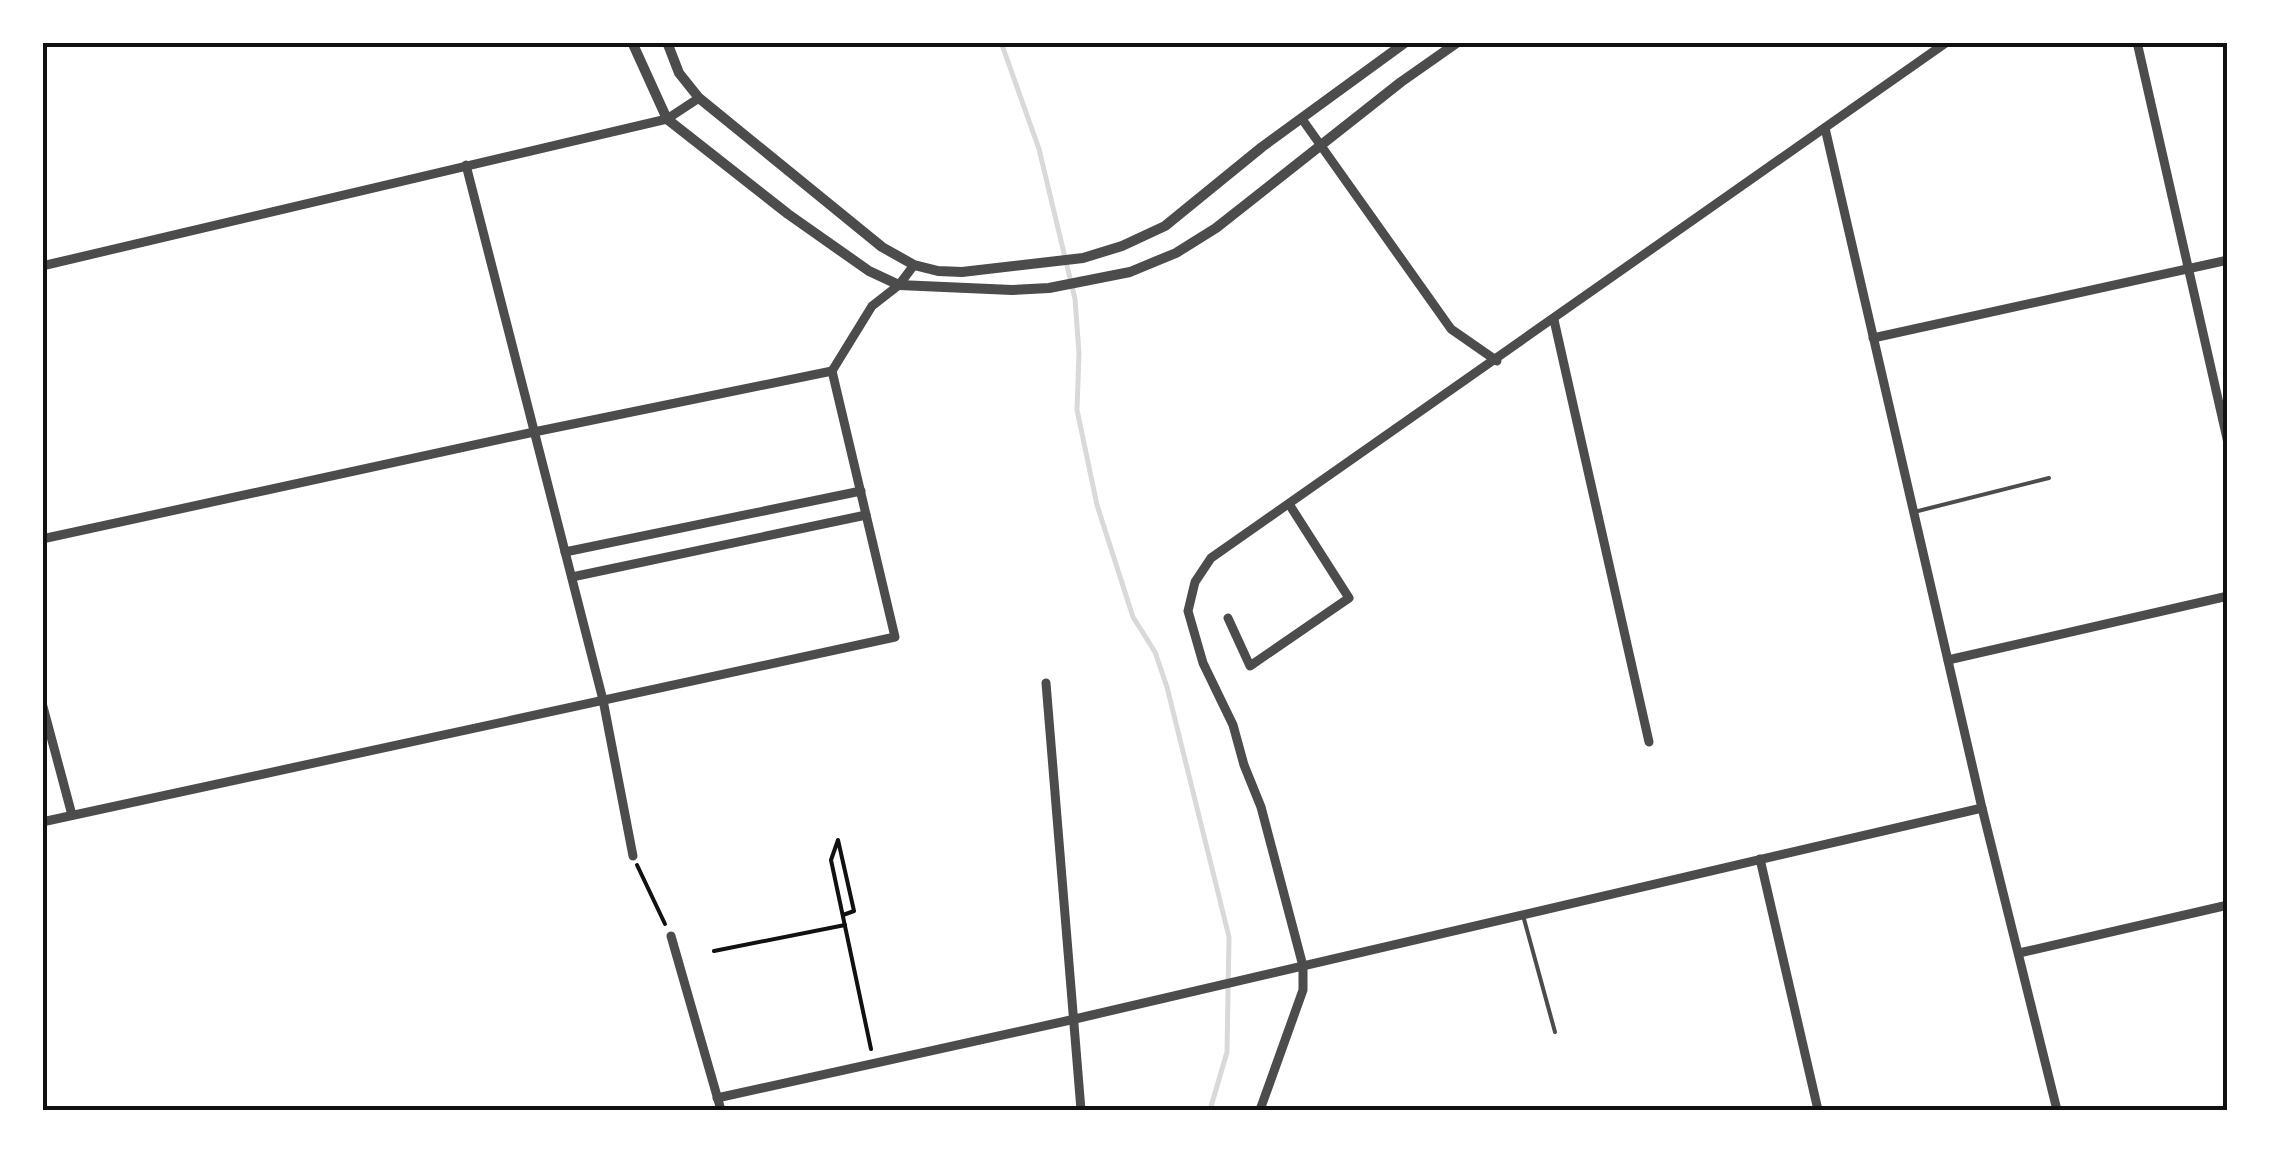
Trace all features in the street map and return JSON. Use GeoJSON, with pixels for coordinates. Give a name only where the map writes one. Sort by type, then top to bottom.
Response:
{"type":"FeatureCollection","features":[{"type":"Feature","properties":{"kind":"street"},"geometry":{"type":"LineString","coordinates":[[632,42],[667,119],[788,214],[869,271],[898,285],[942,290],[1049,288],[1087,282],[1130,272],[1176,253],[1216,228],[1401,82],[1458,42]]}},
{"type":"Feature","properties":{"kind":"street"},"geometry":{"type":"LineString","coordinates":[[667,42],[679,72],[698,98],[882,247],[914,265],[962,272],[1083,258],[1165,226],[1406,42]]}},
{"type":"Feature","properties":{"kind":"street"},"geometry":{"type":"LineString","coordinates":[[1260,1110],[1303,990],[1304,966],[1261,807],[1233,725],[1204,663],[1188,611],[1195,582],[1211,558],[1947,42]]}},
{"type":"Feature","properties":{"kind":"street"},"geometry":{"type":"LineString","coordinates":[[2137,42],[2228,443]]}},
{"type":"Feature","properties":{"kind":"street"},"geometry":{"type":"LineString","coordinates":[[42,266],[667,119],[698,98]]}},
{"type":"Feature","properties":{"kind":"street"},"geometry":{"type":"LineString","coordinates":[[1302,119],[1451,329],[1498,360]]}},
{"type":"Feature","properties":{"kind":"street"},"geometry":{"type":"LineString","coordinates":[[1825,128],[1982,808],[2058,1110]]}},
{"type":"Feature","properties":{"kind":"street"},"geometry":{"type":"LineString","coordinates":[[466,166],[603,700],[633,856]]}},
{"type":"Feature","properties":{"kind":"street"},"geometry":{"type":"LineString","coordinates":[[1874,338],[2228,260]]}},
{"type":"Feature","properties":{"kind":"street"},"geometry":{"type":"LineString","coordinates":[[42,822],[895,637],[832,372],[872,306],[898,285],[914,265]]}},
{"type":"Feature","properties":{"kind":"street"},"geometry":{"type":"LineString","coordinates":[[1554,320],[1649,742]]}},
{"type":"Feature","properties":{"kind":"street"},"geometry":{"type":"LineString","coordinates":[[42,539],[832,372]]}},
{"type":"Feature","properties":{"kind":"street"},"geometry":{"type":"LineString","coordinates":[[565,552],[860,491]]}},
{"type":"Feature","properties":{"kind":"street"},"geometry":{"type":"LineString","coordinates":[[1228,618],[1250,666],[1349,598],[1290,504]]}},
{"type":"Feature","properties":{"kind":"street"},"geometry":{"type":"LineString","coordinates":[[572,577],[866,515]]}},
{"type":"Feature","properties":{"kind":"street"},"geometry":{"type":"LineString","coordinates":[[1948,660],[2228,596]]}},
{"type":"Feature","properties":{"kind":"street"},"geometry":{"type":"LineString","coordinates":[[1046,684],[1081,1110]]}},
{"type":"Feature","properties":{"kind":"street"},"geometry":{"type":"LineString","coordinates":[[42,702],[72,815]]}},
{"type":"Feature","properties":{"kind":"street"},"geometry":{"type":"LineString","coordinates":[[717,1098],[1982,808]]}},
{"type":"Feature","properties":{"kind":"street"},"geometry":{"type":"LineString","coordinates":[[1760,858],[1818,1110]]}},
{"type":"Feature","properties":{"kind":"street"},"geometry":{"type":"LineString","coordinates":[[2019,953],[2228,905]]}},
{"type":"Feature","properties":{"kind":"street"},"geometry":{"type":"LineString","coordinates":[[671,936],[721,1110]]}},
{"type":"Feature","properties":{"kind":"lane"},"geometry":{"type":"LineString","coordinates":[[1914,512],[2049,478]]}},
{"type":"Feature","properties":{"kind":"lane"},"geometry":{"type":"LineString","coordinates":[[1523,914],[1554,1032]]}},
{"type":"Feature","properties":{"kind":"path"},"geometry":{"type":"LineString","coordinates":[[842,915],[854,911],[838,840],[831,860],[842,915],[874,1063]]}},
{"type":"Feature","properties":{"kind":"path"},"geometry":{"type":"LineString","coordinates":[[633,856],[671,936]]}},
{"type":"Feature","properties":{"kind":"path"},"geometry":{"type":"LineString","coordinates":[[714,951],[845,926]]}},
{"type":"Feature","properties":{"kind":"waterway"},"geometry":{"type":"LineString","coordinates":[[1001,42],[1039,149],[1075,299],[1079,353],[1077,410],[1097,505],[1133,617],[1155,652],[1167,687],[1229,937],[1227,1052],[1210,1110]]}}]}
